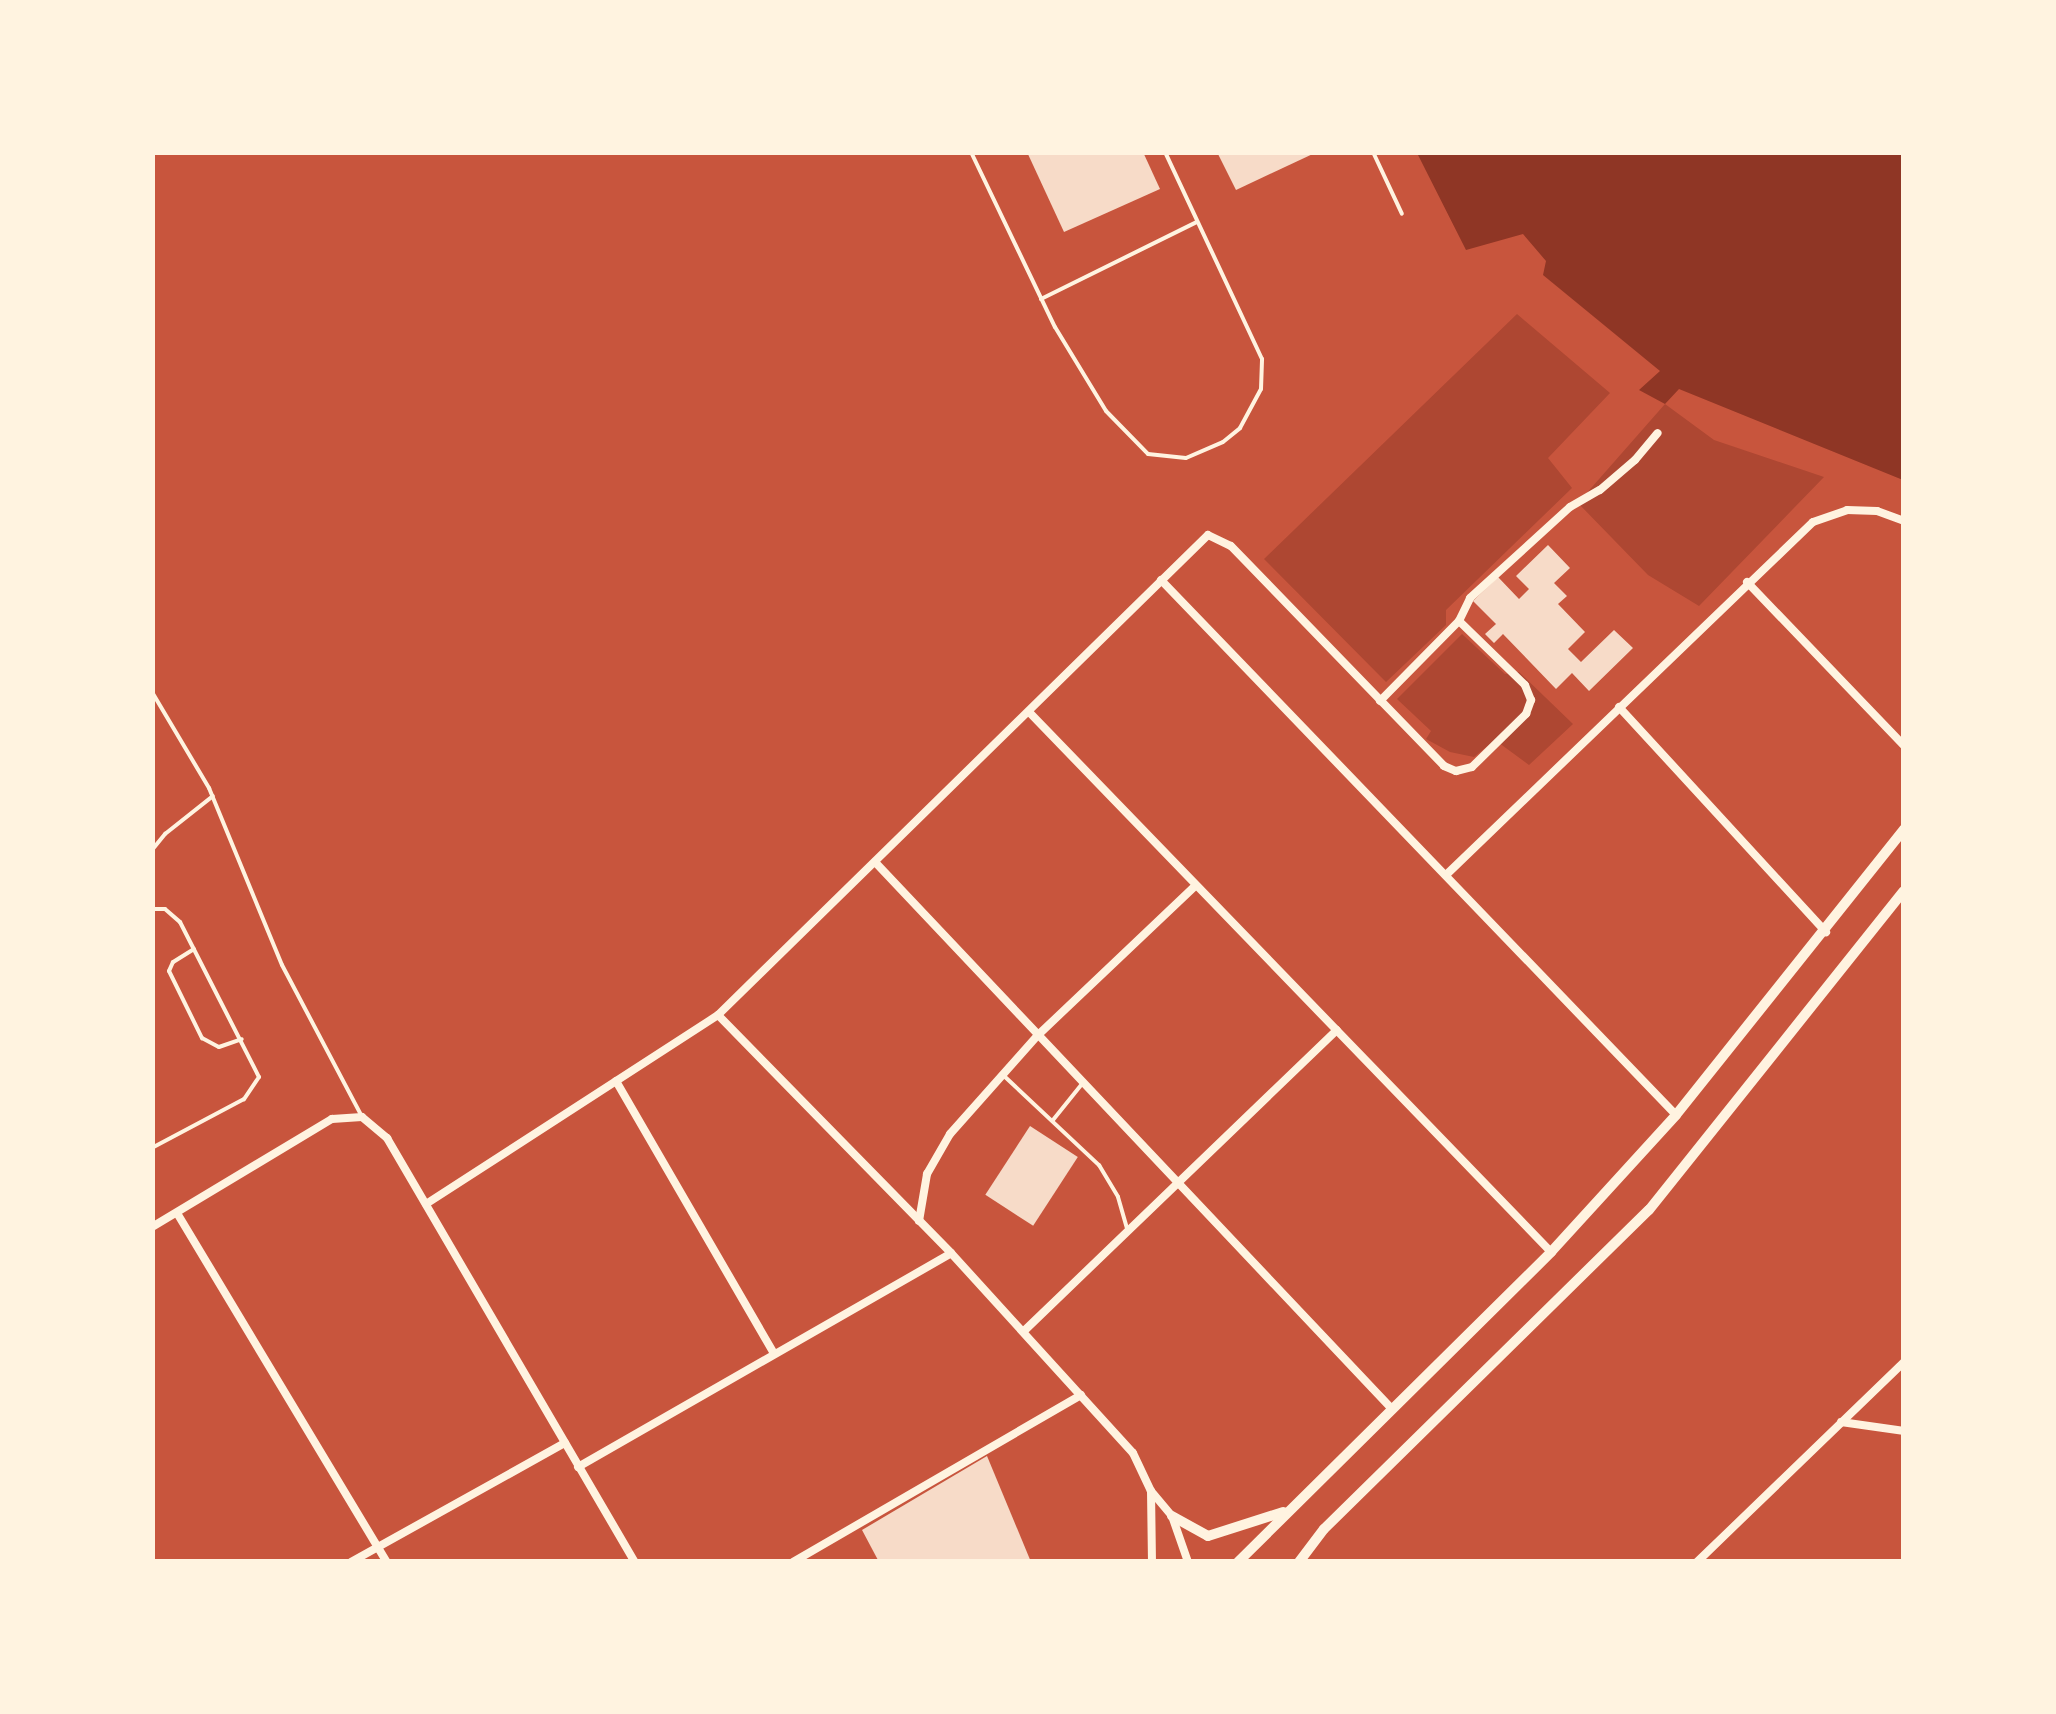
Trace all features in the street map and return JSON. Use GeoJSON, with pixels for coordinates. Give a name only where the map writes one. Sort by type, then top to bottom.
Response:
{"type":"FeatureCollection","features":[{"type":"Feature","properties":{"kind":"street"},"geometry":{"type":"LineString","coordinates":[[1380,702],[1459,621],[1470,598],[1570,506],[1600,490],[1658,433]]}},
{"type":"Feature","properties":{"kind":"street"},"geometry":{"type":"LineString","coordinates":[[1446,874],[1813,522],[1847,510],[1877,511],[1904,521]]}},
{"type":"Feature","properties":{"kind":"street"},"geometry":{"type":"LineString","coordinates":[[426,1204],[718,1015],[1030,713],[1208,534],[1217,536],[1444,766],[1456,770],[1472,767],[1526,714],[1531,700],[1525,686],[1459,621]]}},
{"type":"Feature","properties":{"kind":"street"},"geometry":{"type":"LineString","coordinates":[[1162,580],[1676,1116]]}},
{"type":"Feature","properties":{"kind":"street"},"geometry":{"type":"LineString","coordinates":[[1748,582],[1904,746]]}},
{"type":"Feature","properties":{"kind":"street"},"geometry":{"type":"LineString","coordinates":[[1619,707],[1826,932]]}},
{"type":"Feature","properties":{"kind":"street"},"geometry":{"type":"LineString","coordinates":[[1030,713],[1551,1252]]}},
{"type":"Feature","properties":{"kind":"street"},"geometry":{"type":"LineString","coordinates":[[1238,1562],[1551,1252],[1676,1116],[1904,829]]}},
{"type":"Feature","properties":{"kind":"street"},"geometry":{"type":"LineString","coordinates":[[875,862],[1391,1408]]}},
{"type":"Feature","properties":{"kind":"street"},"geometry":{"type":"LineString","coordinates":[[919,1221],[934,1157],[1037,1036],[1196,885]]}},
{"type":"Feature","properties":{"kind":"street"},"geometry":{"type":"LineString","coordinates":[[1300,1562],[1324,1528],[1649,1210],[1904,891]]}},
{"type":"Feature","properties":{"kind":"street"},"geometry":{"type":"LineString","coordinates":[[718,1015],[950,1253],[1133,1452],[1151,1490],[1172,1516],[1188,1562]]}},
{"type":"Feature","properties":{"kind":"street"},"geometry":{"type":"LineString","coordinates":[[1024,1331],[1337,1030]]}},
{"type":"Feature","properties":{"kind":"street"},"geometry":{"type":"LineString","coordinates":[[616,1081],[774,1354]]}},
{"type":"Feature","properties":{"kind":"street"},"geometry":{"type":"LineString","coordinates":[[152,1227],[332,1119],[362,1117],[387,1138],[635,1562]]}},
{"type":"Feature","properties":{"kind":"street"},"geometry":{"type":"LineString","coordinates":[[177,1213],[387,1562]]}},
{"type":"Feature","properties":{"kind":"street"},"geometry":{"type":"LineString","coordinates":[[578,1467],[950,1253]]}},
{"type":"Feature","properties":{"kind":"street"},"geometry":{"type":"LineString","coordinates":[[1697,1562],[1904,1362]]}},
{"type":"Feature","properties":{"kind":"street"},"geometry":{"type":"LineString","coordinates":[[793,1562],[1081,1395]]}},
{"type":"Feature","properties":{"kind":"street"},"geometry":{"type":"LineString","coordinates":[[1841,1422],[1904,1431]]}},
{"type":"Feature","properties":{"kind":"street"},"geometry":{"type":"LineString","coordinates":[[351,1562],[565,1444]]}},
{"type":"Feature","properties":{"kind":"street"},"geometry":{"type":"LineString","coordinates":[[1151,1490],[1152,1562]]}},
{"type":"Feature","properties":{"kind":"street"},"geometry":{"type":"LineString","coordinates":[[1172,1516],[1208,1536],[1288,1510]]}},
{"type":"Feature","properties":{"kind":"lane"},"geometry":{"type":"LineString","coordinates":[[972,152],[1041,299],[1106,412],[1148,454],[1186,458],[1223,442],[1253,410],[1262,389],[1262,359],[1165,152]]}},
{"type":"Feature","properties":{"kind":"lane"},"geometry":{"type":"LineString","coordinates":[[1373,152],[1402,214]]}},
{"type":"Feature","properties":{"kind":"lane"},"geometry":{"type":"LineString","coordinates":[[1041,299],[1198,222]]}},
{"type":"Feature","properties":{"kind":"lane"},"geometry":{"type":"LineString","coordinates":[[152,692],[213,796],[282,965],[362,1117]]}},
{"type":"Feature","properties":{"kind":"lane"},"geometry":{"type":"LineString","coordinates":[[152,850],[165,834],[213,796]]}},
{"type":"Feature","properties":{"kind":"lane"},"geometry":{"type":"LineString","coordinates":[[152,909],[165,909],[176,917],[258,1068],[252,1094],[152,1148]]}},
{"type":"Feature","properties":{"kind":"lane"},"geometry":{"type":"LineString","coordinates":[[194,949],[173,962],[169,971],[202,1038],[219,1048],[242,1039]]}},
{"type":"Feature","properties":{"kind":"lane"},"geometry":{"type":"LineString","coordinates":[[1003,1074],[1099,1165],[1118,1197],[1128,1231]]}},
{"type":"Feature","properties":{"kind":"lane"},"geometry":{"type":"LineString","coordinates":[[1053,1120],[1082,1083]]}},
{"type":"Feature","properties":{"kind":"shaded area"},"geometry":{"type":"Polygon","coordinates":[[[1417,153],[1903,153],[1903,480],[1679,389],[1665,404],[1639,390],[1660,371],[1543,275],[1546,261],[1523,234],[1466,250],[1417,153]]]}},
{"type":"Feature","properties":{"kind":"shaded area"},"geometry":{"type":"Polygon","coordinates":[[[1517,314],[1610,393],[1548,458],[1572,488],[1446,610],[1446,625],[1386,682],[1264,559],[1517,314]]]}},
{"type":"Feature","properties":{"kind":"shaded area"},"geometry":{"type":"Polygon","coordinates":[[[1665,404],[1714,440],[1824,477],[1699,606],[1648,575],[1578,503],[1665,404]]]}},
{"type":"Feature","properties":{"kind":"shaded area"},"geometry":{"type":"Polygon","coordinates":[[[1462,634],[1505,674],[1519,672],[1573,724],[1529,765],[1495,740],[1474,757],[1450,752],[1426,739],[1431,731],[1397,699],[1462,634]]]}},
{"type":"Feature","properties":{"kind":"building"},"geometry":{"type":"Polygon","coordinates":[[[1027,152],[1143,152],[1160,189],[1064,232],[1027,152]]]}},
{"type":"Feature","properties":{"kind":"building"},"geometry":{"type":"Polygon","coordinates":[[[1217,152],[1317,152],[1236,190],[1217,152]]]}},
{"type":"Feature","properties":{"kind":"building"},"geometry":{"type":"Polygon","coordinates":[[[1548,545],[1570,568],[1554,583],[1567,596],[1558,604],[1585,632],[1568,649],[1581,662],[1614,630],[1633,648],[1589,691],[1572,673],[1556,689],[1503,634],[1494,643],[1485,634],[1496,624],[1473,601],[1498,577],[1519,599],[1529,589],[1516,576],[1548,545]]]}},
{"type":"Feature","properties":{"kind":"building"},"geometry":{"type":"Polygon","coordinates":[[[1030,1126],[1078,1157],[1033,1226],[985,1195],[1030,1126]]]}},
{"type":"Feature","properties":{"kind":"building"},"geometry":{"type":"Polygon","coordinates":[[[987,1456],[1031,1562],[879,1562],[862,1530],[987,1456]]]}}]}
